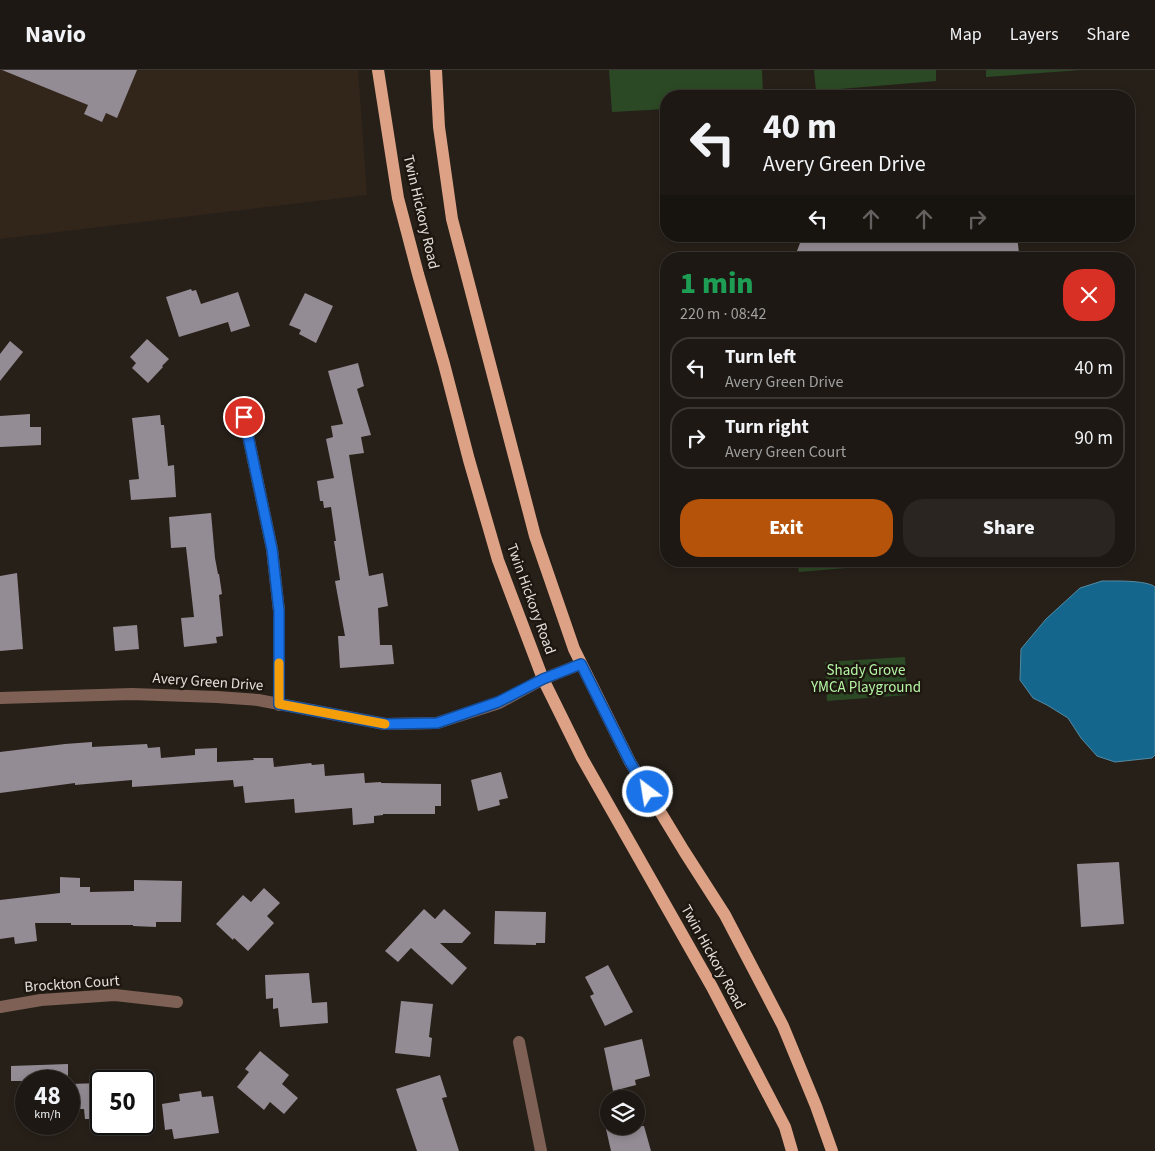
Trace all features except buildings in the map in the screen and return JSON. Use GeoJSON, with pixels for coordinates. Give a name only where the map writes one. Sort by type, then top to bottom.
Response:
{"type":"FeatureCollection","features":[{"type":"Feature","properties":{"kind":"main road","name":"Twin Hickory Road"},"geometry":{"type":"LineString","coordinates":[[378,70],[398,198],[415,265],[498,560],[543,679],[582,758],[717,996],[785,1127],[792,1151]]}},
{"type":"Feature","properties":{"kind":"main road","name":"Twin Hickory Road"},"geometry":{"type":"LineString","coordinates":[[436,70],[440,127],[452,219],[535,536],[574,649],[630,762],[725,915],[778,1018],[816,1106],[832,1151]]}},
{"type":"Feature","properties":{"kind":"street"},"geometry":{"type":"LineString","coordinates":[[244,417],[272,549],[279,611],[279,704]]}},
{"type":"Feature","properties":{"kind":"street","name":"Avery Green Drive"},"geometry":{"type":"LineString","coordinates":[[0,698],[132,694],[217,697],[258,700],[385,724],[437,723],[498,702],[543,679],[581,664]]}},
{"type":"Feature","properties":{"kind":"street","name":"Brockton Court"},"geometry":{"type":"LineString","coordinates":[[0,1007],[41,1000],[115,995],[177,1002]]}},
{"type":"Feature","properties":{"kind":"street"},"geometry":{"type":"LineString","coordinates":[[519,1042],[542,1151]]}},
{"type":"Feature","properties":{"kind":"shaded area"},"geometry":{"type":"Polygon","coordinates":[[[0,70],[358,70],[367,195],[0,239],[0,70]]]}},
{"type":"Feature","properties":{"kind":"green space"},"geometry":{"type":"Polygon","coordinates":[[[609,70],[762,70],[763,90],[660,90],[660,109],[612,112],[609,70]]]}},
{"type":"Feature","properties":{"kind":"green space"},"geometry":{"type":"Polygon","coordinates":[[[814,70],[936,70],[936,81],[816,90],[814,70]]]}},
{"type":"Feature","properties":{"kind":"green space"},"geometry":{"type":"Polygon","coordinates":[[[986,70],[1081,70],[986,77],[986,70]]]}},
{"type":"Feature","properties":{"kind":"green space"},"geometry":{"type":"Polygon","coordinates":[[[798,567],[858,567],[799,572],[798,567]]]}},
{"type":"Feature","properties":{"kind":"green space","name":"Shady Grove YMCA Playground"},"geometry":{"type":"Polygon","coordinates":[[[905,657],[907,695],[827,701],[825,662],[905,657]]]}},
{"type":"Feature","properties":{"kind":"water"},"geometry":{"type":"Polygon","coordinates":[[[1102,581],[1138,582],[1155,587],[1155,755],[1152,758],[1115,762],[1097,756],[1081,738],[1068,718],[1033,698],[1020,680],[1021,649],[1046,619],[1080,588],[1102,581]]]}},
{"type":"Feature","properties":{"kind":"slow traffic"},"geometry":{"type":"LineString","coordinates":[[279,663],[279,704],[385,724]]}},
{"type":"Feature","properties":{"kind":"route"},"geometry":{"type":"LineString","coordinates":[[244,417],[272,549],[279,611],[279,704],[385,724],[437,723],[498,702],[543,679],[581,664],[630,762],[648,792]]}}]}
